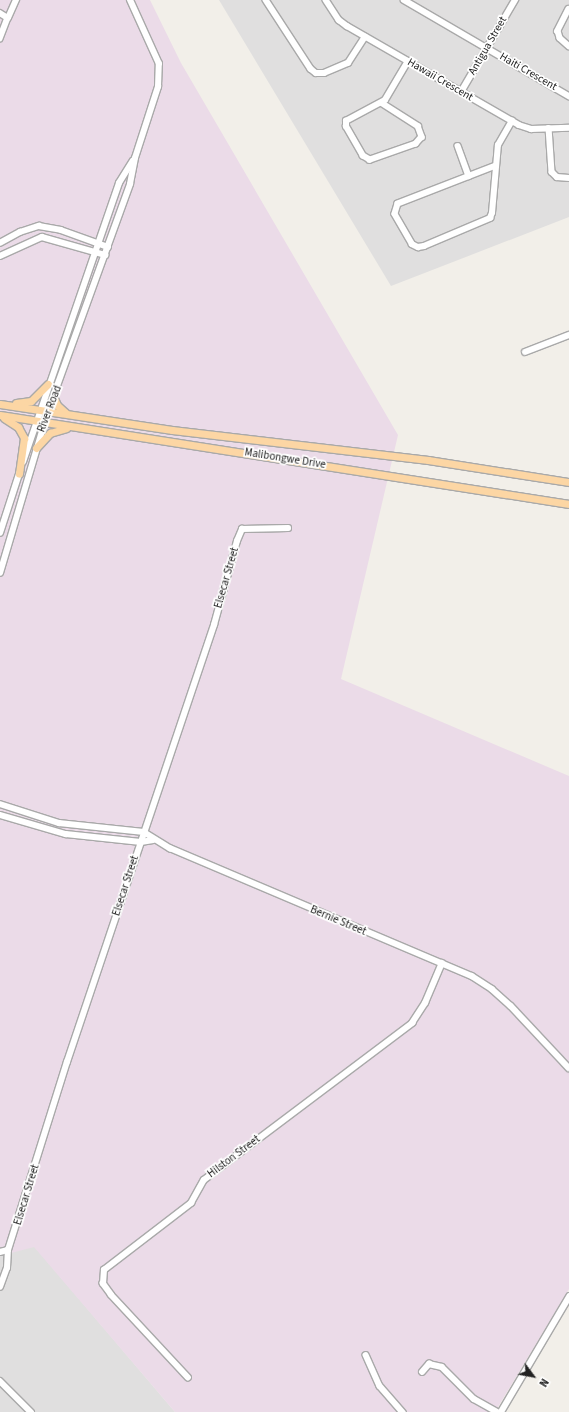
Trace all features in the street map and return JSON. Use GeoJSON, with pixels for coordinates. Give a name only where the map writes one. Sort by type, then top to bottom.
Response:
{"type":"FeatureCollection","features":[{"type":"Feature","properties":{"kind":"main road"},"geometry":{"type":"LineString","coordinates":[[0,404],[31,401],[48,384]]}},
{"type":"Feature","properties":{"kind":"main road"},"geometry":{"type":"LineString","coordinates":[[54,398],[57,405],[67,414]]}},
{"type":"Feature","properties":{"kind":"main road","name":"Malibongwe Drive"},"geometry":{"type":"LineString","coordinates":[[0,404],[172,430],[428,460],[569,482]]}},
{"type":"Feature","properties":{"kind":"main road"},"geometry":{"type":"LineString","coordinates":[[0,415],[18,427],[24,438],[19,474]]}},
{"type":"Feature","properties":{"kind":"main road","name":"Malibongwe Drive"},"geometry":{"type":"LineString","coordinates":[[0,415],[569,504]]}},
{"type":"Feature","properties":{"kind":"main road"},"geometry":{"type":"LineString","coordinates":[[36,448],[52,432],[72,427]]}},
{"type":"Feature","properties":{"kind":"street"},"geometry":{"type":"LineString","coordinates":[[0,39],[16,0]]}},
{"type":"Feature","properties":{"kind":"street"},"geometry":{"type":"LineString","coordinates":[[130,0],[159,64],[158,88],[135,158]]}},
{"type":"Feature","properties":{"kind":"street"},"geometry":{"type":"LineString","coordinates":[[266,0],[311,69],[316,73],[324,73],[348,64],[365,36]]}},
{"type":"Feature","properties":{"kind":"street","name":"Hawaii Crescent"},"geometry":{"type":"LineString","coordinates":[[326,0],[340,20],[512,121],[529,129],[569,128]]}},
{"type":"Feature","properties":{"kind":"street","name":"Haiti Crescent"},"geometry":{"type":"LineString","coordinates":[[404,0],[569,96]]}},
{"type":"Feature","properties":{"kind":"street","name":"Antigua Street"},"geometry":{"type":"LineString","coordinates":[[461,92],[515,0]]}},
{"type":"Feature","properties":{"kind":"street"},"geometry":{"type":"LineString","coordinates":[[569,9],[558,31],[569,46]]}},
{"type":"Feature","properties":{"kind":"street"},"geometry":{"type":"LineString","coordinates":[[0,13],[8,18]]}},
{"type":"Feature","properties":{"kind":"street"},"geometry":{"type":"LineString","coordinates":[[382,104],[418,126],[422,137],[416,144],[370,160],[362,156],[346,123],[351,116],[382,104],[408,61]]}},
{"type":"Feature","properties":{"kind":"street"},"geometry":{"type":"LineString","coordinates":[[496,166],[400,203],[395,208],[394,214],[414,246],[424,246],[490,218],[496,166],[498,144],[512,121]]}},
{"type":"Feature","properties":{"kind":"street"},"geometry":{"type":"LineString","coordinates":[[549,128],[552,172],[557,177],[569,178]]}},
{"type":"Feature","properties":{"kind":"street"},"geometry":{"type":"LineString","coordinates":[[458,146],[470,176]]}},
{"type":"Feature","properties":{"kind":"street","name":"River Road"},"geometry":{"type":"LineString","coordinates":[[0,573],[36,448],[40,422],[40,410],[48,384],[119,183],[135,158]]}},
{"type":"Feature","properties":{"kind":"street","name":"River Road"},"geometry":{"type":"LineString","coordinates":[[0,533],[19,474],[40,422],[48,411],[54,398],[130,184],[135,158]]}},
{"type":"Feature","properties":{"kind":"street"},"geometry":{"type":"LineString","coordinates":[[0,243],[20,232],[39,226],[61,230],[108,247]]}},
{"type":"Feature","properties":{"kind":"street"},"geometry":{"type":"LineString","coordinates":[[0,256],[42,237],[59,240],[105,255]]}},
{"type":"Feature","properties":{"kind":"street"},"geometry":{"type":"LineString","coordinates":[[525,352],[569,335]]}},
{"type":"Feature","properties":{"kind":"street","name":"Elsecar Street"},"geometry":{"type":"LineString","coordinates":[[0,1287],[7,1268],[8,1250],[140,842],[214,625],[242,529],[288,528]]}},
{"type":"Feature","properties":{"kind":"street"},"geometry":{"type":"LineString","coordinates":[[0,804],[59,823],[144,832]]}},
{"type":"Feature","properties":{"kind":"street"},"geometry":{"type":"LineString","coordinates":[[0,814],[57,833],[140,842],[153,840]]}},
{"type":"Feature","properties":{"kind":"street","name":"Bernie Street"},"geometry":{"type":"LineString","coordinates":[[144,832],[153,840],[354,928],[442,963],[478,980],[516,1011],[569,1068]]}},
{"type":"Feature","properties":{"kind":"street","name":"Hilston Street"},"geometry":{"type":"LineString","coordinates":[[188,1378],[103,1284],[104,1270],[191,1203],[207,1178],[412,1023],[426,1002],[442,963]]}},
{"type":"Feature","properties":{"kind":"street"},"geometry":{"type":"LineString","coordinates":[[0,1252],[8,1250]]}},
{"type":"Feature","properties":{"kind":"street"},"geometry":{"type":"LineString","coordinates":[[501,1412],[569,1297]]}},
{"type":"Feature","properties":{"kind":"street"},"geometry":{"type":"LineString","coordinates":[[366,1355],[380,1386],[403,1412]]}},
{"type":"Feature","properties":{"kind":"street"},"geometry":{"type":"LineString","coordinates":[[422,1372],[429,1364],[444,1369],[474,1399],[497,1412]]}},
{"type":"Feature","properties":{"kind":"street"},"geometry":{"type":"LineString","coordinates":[[0,1381],[31,1412]]}},
{"type":"Feature","properties":{"kind":"shaded area"},"geometry":{"type":"Polygon","coordinates":[[[0,0],[150,0],[181,63],[398,435],[341,679],[569,776],[569,1289],[495,1412],[175,1412],[34,1247],[0,1256],[0,0]]]}},
{"type":"Feature","properties":{"kind":"shaded area"},"geometry":{"type":"Polygon","coordinates":[[[219,0],[569,0],[569,217],[391,286],[219,0]]]}},
{"type":"Feature","properties":{"kind":"shaded area"},"geometry":{"type":"Polygon","coordinates":[[[34,1246],[175,1412],[0,1412],[0,1254],[34,1246]]]}}]}
